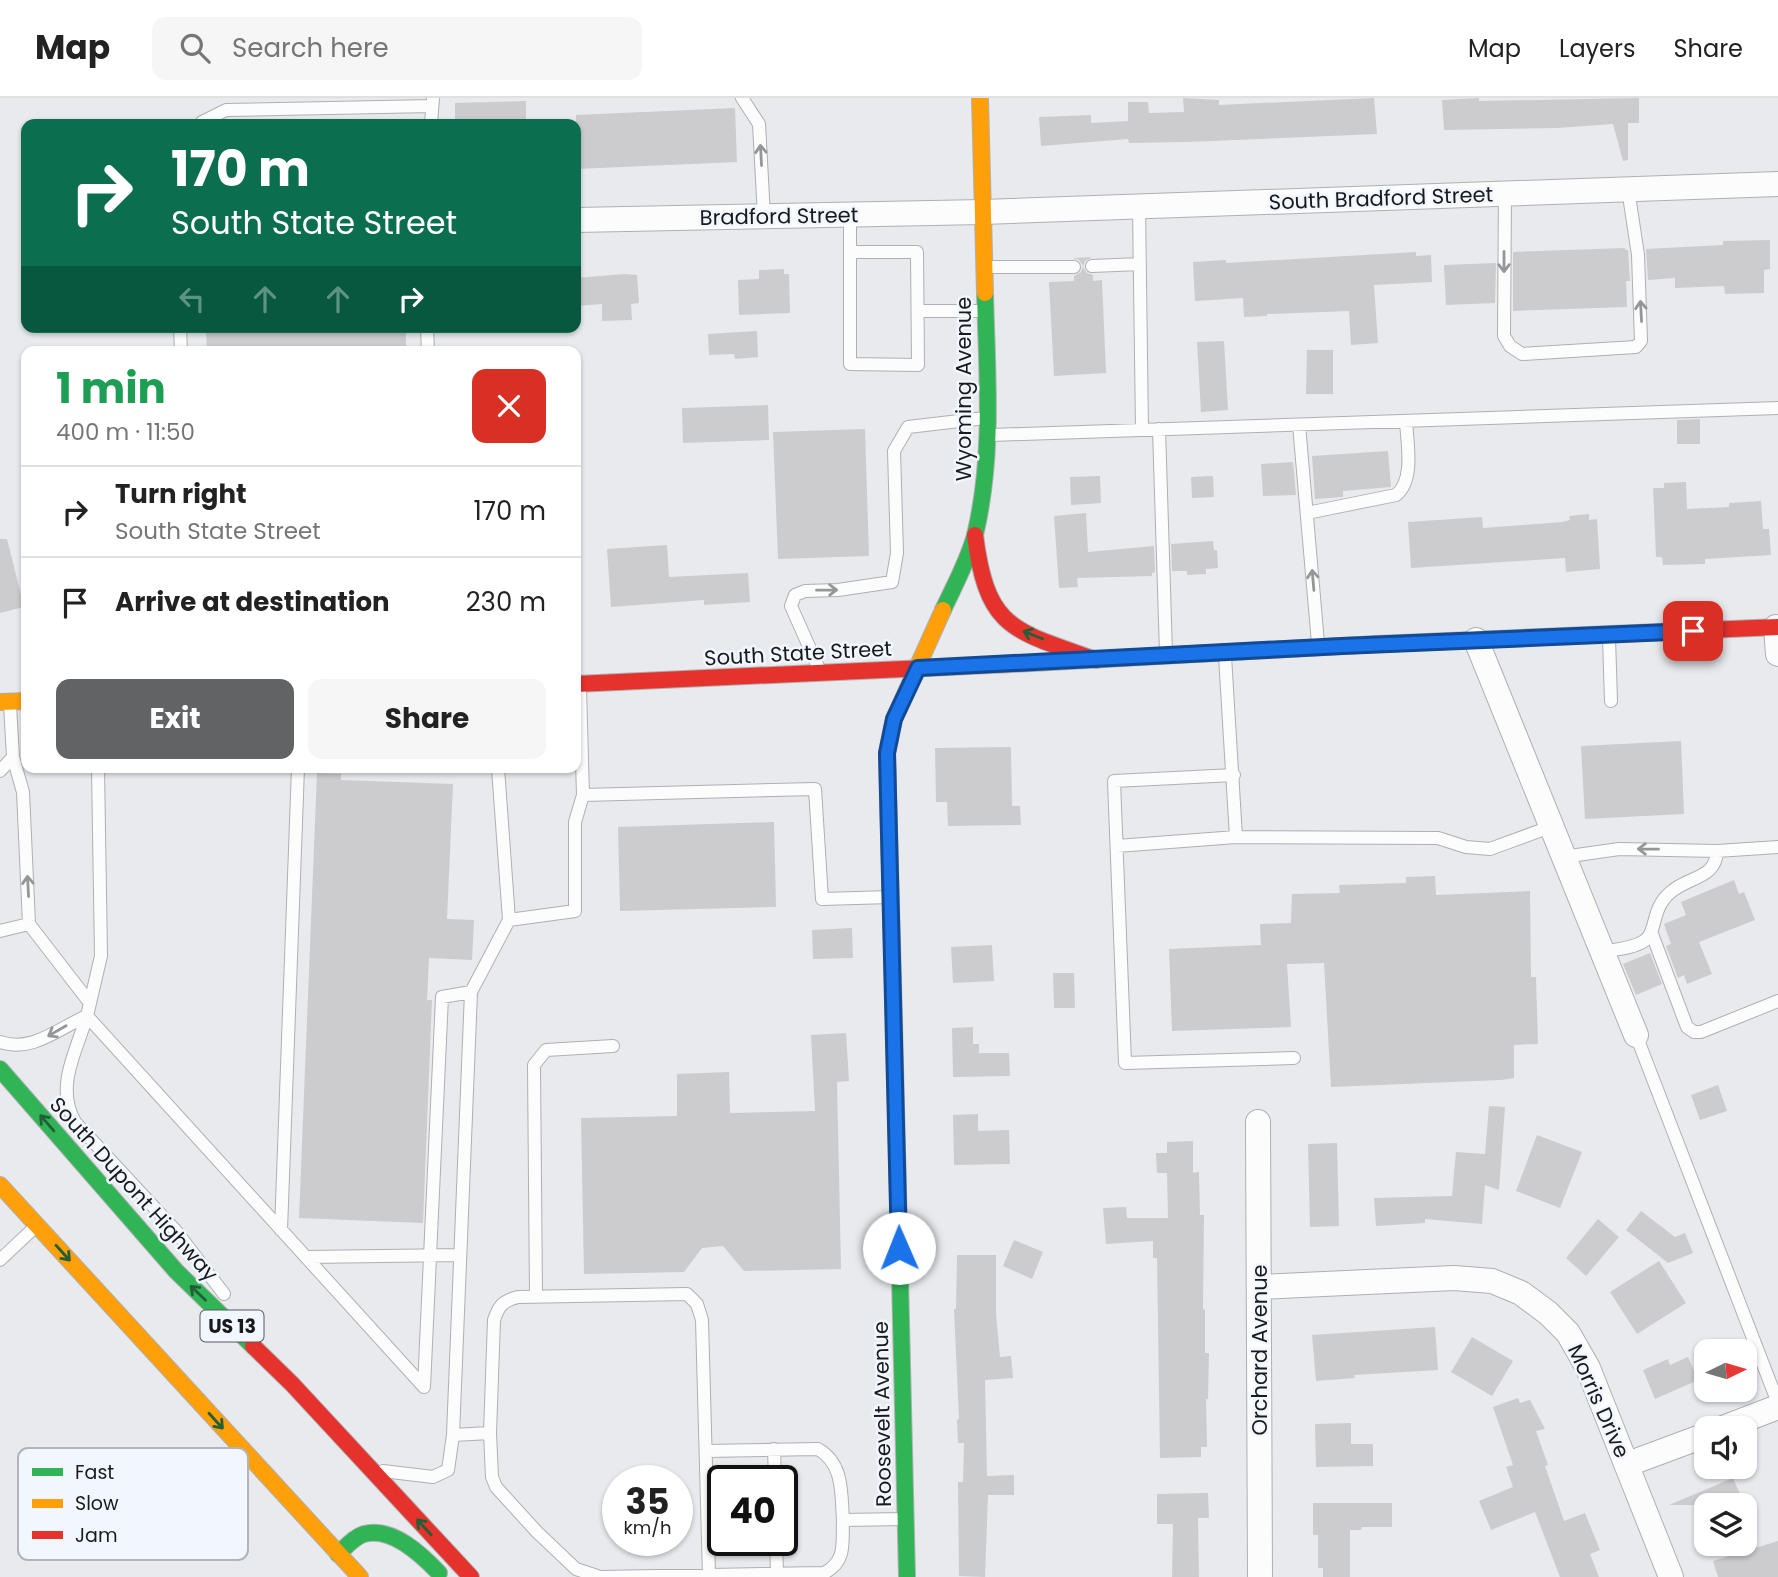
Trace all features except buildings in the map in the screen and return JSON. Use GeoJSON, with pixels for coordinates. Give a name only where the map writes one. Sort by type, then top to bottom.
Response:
{"type":"FeatureCollection","features":[{"type":"Feature","properties":{"kind":"main road","name":"Wyoming Avenue"},"geometry":{"type":"LineString","coordinates":[[918,668],[965,563],[975,533],[985,486],[988,418],[980,98]]}},
{"type":"Feature","properties":{"kind":"main road"},"geometry":{"type":"LineString","coordinates":[[975,533],[980,573],[991,604],[1000,615],[1014,628],[1096,660]]}},
{"type":"Feature","properties":{"kind":"main road","name":"South State Street"},"geometry":{"type":"LineString","coordinates":[[581,684],[1777,627]]}},
{"type":"Feature","properties":{"kind":"main road","name":"Roosevelt Avenue"},"geometry":{"type":"LineString","coordinates":[[907,1577],[887,753],[894,719],[918,668]]}},
{"type":"Feature","properties":{"kind":"main road","name":"South Dupont Highway"},"geometry":{"type":"LineString","coordinates":[[0,1069],[176,1272],[292,1384],[471,1577]]}},
{"type":"Feature","properties":{"kind":"main road"},"geometry":{"type":"LineString","coordinates":[[49,1149],[176,1272]]}},
{"type":"Feature","properties":{"kind":"main road"},"geometry":{"type":"LineString","coordinates":[[0,1185],[241,1448]]}},
{"type":"Feature","properties":{"kind":"main road"},"geometry":{"type":"LineString","coordinates":[[248,1456],[360,1577]]}},
{"type":"Feature","properties":{"kind":"main road"},"geometry":{"type":"LineString","coordinates":[[338,1554],[362,1534],[375,1533],[401,1541],[422,1555],[443,1577]]}},
{"type":"Feature","properties":{"kind":"street","name":"South Bradford Street"},"geometry":{"type":"LineString","coordinates":[[983,212],[1778,184]]}},
{"type":"Feature","properties":{"kind":"street","name":"Bradford Street"},"geometry":{"type":"LineString","coordinates":[[581,220],[983,212]]}},
{"type":"Feature","properties":{"kind":"street"},"geometry":{"type":"LineString","coordinates":[[1777,627],[1778,654]]}},
{"type":"Feature","properties":{"kind":"street"},"geometry":{"type":"LineString","coordinates":[[1476,640],[1636,1035]]}},
{"type":"Feature","properties":{"kind":"street","name":"Orchard Avenue"},"geometry":{"type":"LineString","coordinates":[[1258,1122],[1260,1577]]}},
{"type":"Feature","properties":{"kind":"street","name":"Morris Drive"},"geometry":{"type":"LineString","coordinates":[[1259,1287],[1454,1278],[1492,1282],[1521,1293],[1548,1313],[1568,1333],[1588,1368],[1671,1577]]}},
{"type":"Feature","properties":{"kind":"street"},"geometry":{"type":"LineString","coordinates":[[1752,1416],[1778,1405]]}},
{"type":"Feature","properties":{"kind":"street"},"geometry":{"type":"LineString","coordinates":[[1628,1464],[1694,1439]]}},
{"type":"Feature","properties":{"kind":"lane"},"geometry":{"type":"LineString","coordinates":[[742,98],[759,124],[764,216]]}},
{"type":"Feature","properties":{"kind":"lane"},"geometry":{"type":"LineString","coordinates":[[208,119],[226,110],[432,102]]}},
{"type":"Feature","properties":{"kind":"lane"},"geometry":{"type":"LineString","coordinates":[[1504,193],[1504,336],[1510,346],[1522,354],[1636,347],[1641,341],[1638,255],[1628,189]]}},
{"type":"Feature","properties":{"kind":"lane"},"geometry":{"type":"LineString","coordinates":[[1139,206],[1142,430]]}},
{"type":"Feature","properties":{"kind":"lane"},"geometry":{"type":"LineString","coordinates":[[850,215],[849,365],[918,365],[917,252],[850,252]]}},
{"type":"Feature","properties":{"kind":"lane"},"geometry":{"type":"LineString","coordinates":[[1092,267],[1140,264]]}},
{"type":"Feature","properties":{"kind":"lane"},"geometry":{"type":"LineString","coordinates":[[984,267],[1074,267]]}},
{"type":"Feature","properties":{"kind":"lane"},"geometry":{"type":"LineString","coordinates":[[918,311],[985,311]]}},
{"type":"Feature","properties":{"kind":"lane"},"geometry":{"type":"LineString","coordinates":[[988,435],[1778,408]]}},
{"type":"Feature","properties":{"kind":"lane"},"geometry":{"type":"LineString","coordinates":[[821,673],[791,606],[795,595],[805,591],[838,590],[892,582],[897,553],[894,451],[908,427],[988,418]]}},
{"type":"Feature","properties":{"kind":"lane"},"geometry":{"type":"LineString","coordinates":[[1307,513],[1396,495],[1404,489],[1408,474],[1406,421]]}},
{"type":"Feature","properties":{"kind":"lane"},"geometry":{"type":"LineString","coordinates":[[1299,425],[1318,647]]}},
{"type":"Feature","properties":{"kind":"lane"},"geometry":{"type":"LineString","coordinates":[[1158,429],[1166,656]]}},
{"type":"Feature","properties":{"kind":"lane"},"geometry":{"type":"LineString","coordinates":[[1609,635],[1611,701]]}},
{"type":"Feature","properties":{"kind":"lane"},"geometry":{"type":"LineString","coordinates":[[1225,652],[1236,837]]}},
{"type":"Feature","properties":{"kind":"lane"},"geometry":{"type":"LineString","coordinates":[[12,701],[13,758],[23,792],[30,924],[88,1010],[281,1230],[424,1387],[442,997],[471,992]]}},
{"type":"Feature","properties":{"kind":"lane"},"geometry":{"type":"LineString","coordinates":[[509,920],[575,911],[575,822],[583,795],[581,751]]}},
{"type":"Feature","properties":{"kind":"lane"},"geometry":{"type":"LineString","coordinates":[[0,771],[13,758]]}},
{"type":"Feature","properties":{"kind":"lane"},"geometry":{"type":"LineString","coordinates":[[98,773],[101,956],[66,1082],[68,1110],[75,1122],[176,1231],[234,1307]]}},
{"type":"Feature","properties":{"kind":"lane"},"geometry":{"type":"LineString","coordinates":[[281,1230],[298,773]]}},
{"type":"Feature","properties":{"kind":"lane"},"geometry":{"type":"LineString","coordinates":[[369,1469],[433,1477],[448,1470],[453,1434],[471,992],[509,920],[498,773]]}},
{"type":"Feature","properties":{"kind":"lane"},"geometry":{"type":"LineString","coordinates":[[1234,775],[1114,781],[1125,1063],[1294,1058]]}},
{"type":"Feature","properties":{"kind":"lane"},"geometry":{"type":"LineString","coordinates":[[583,795],[815,789],[821,899],[890,897]]}},
{"type":"Feature","properties":{"kind":"lane"},"geometry":{"type":"LineString","coordinates":[[1117,846],[1236,837],[1438,838],[1466,847],[1490,849],[1550,827]]}},
{"type":"Feature","properties":{"kind":"lane"},"geometry":{"type":"LineString","coordinates":[[1563,857],[1619,849],[1717,851],[1778,847]]}},
{"type":"Feature","properties":{"kind":"lane"},"geometry":{"type":"LineString","coordinates":[[1717,851],[1716,864],[1710,871],[1691,878],[1671,891],[1658,906],[1652,934],[1688,1027],[1694,1032],[1701,1032],[1778,1001]]}},
{"type":"Feature","properties":{"kind":"lane"},"geometry":{"type":"LineString","coordinates":[[0,931],[30,924]]}},
{"type":"Feature","properties":{"kind":"lane"},"geometry":{"type":"LineString","coordinates":[[1602,952],[1642,943],[1652,934]]}},
{"type":"Feature","properties":{"kind":"lane"},"geometry":{"type":"LineString","coordinates":[[0,1042],[32,1044],[88,1010]]}},
{"type":"Feature","properties":{"kind":"lane"},"geometry":{"type":"LineString","coordinates":[[1636,1035],[1778,1405]]}},
{"type":"Feature","properties":{"kind":"lane"},"geometry":{"type":"LineString","coordinates":[[536,1296],[534,1066],[546,1050],[614,1046]]}},
{"type":"Feature","properties":{"kind":"lane"},"geometry":{"type":"LineString","coordinates":[[0,1260],[37,1225]]}},
{"type":"Feature","properties":{"kind":"lane"},"geometry":{"type":"LineString","coordinates":[[306,1257],[460,1255]]}},
{"type":"Feature","properties":{"kind":"lane"},"geometry":{"type":"LineString","coordinates":[[706,1451],[818,1448],[830,1455],[841,1479],[841,1555],[836,1567],[824,1573],[709,1576],[600,1577],[576,1569],[537,1532],[496,1487],[492,1477],[490,1433],[494,1320],[499,1306],[506,1300],[518,1297],[687,1294],[697,1304],[702,1320],[709,1576]]}},
{"type":"Feature","properties":{"kind":"lane"},"geometry":{"type":"LineString","coordinates":[[243,1318],[292,1384]]}},
{"type":"Feature","properties":{"kind":"lane"},"geometry":{"type":"LineString","coordinates":[[453,1434],[490,1433]]}},
{"type":"Feature","properties":{"kind":"lane"},"geometry":{"type":"LineString","coordinates":[[774,1449],[775,1465]]}},
{"type":"Feature","properties":{"kind":"lane"},"geometry":{"type":"LineString","coordinates":[[842,1520],[905,1519]]}},
{"type":"Feature","properties":{"kind":"lane"},"geometry":{"type":"LineString","coordinates":[[776,1556],[777,1574]]}},
{"type":"Feature","properties":{"kind":"traffic: fast"},"geometry":{"type":"LineString","coordinates":[[943,610],[975,535],[985,475],[988,415],[985,293]]}},
{"type":"Feature","properties":{"kind":"traffic: fast"},"geometry":{"type":"LineString","coordinates":[[894,1022],[907,1577]]}},
{"type":"Feature","properties":{"kind":"traffic: fast"},"geometry":{"type":"LineString","coordinates":[[0,1069],[176,1271],[253,1346]]}},
{"type":"Feature","properties":{"kind":"traffic: fast"},"geometry":{"type":"LineString","coordinates":[[338,1554],[360,1535],[385,1534],[406,1544],[439,1573]]}},
{"type":"Feature","properties":{"kind":"traffic: slow"},"geometry":{"type":"LineString","coordinates":[[980,98],[985,293]]}},
{"type":"Feature","properties":{"kind":"traffic: slow"},"geometry":{"type":"LineString","coordinates":[[894,1022],[887,753],[894,719],[943,610]]}},
{"type":"Feature","properties":{"kind":"traffic: slow"},"geometry":{"type":"LineString","coordinates":[[1032,663],[1378,644]]}},
{"type":"Feature","properties":{"kind":"traffic: slow"},"geometry":{"type":"LineString","coordinates":[[0,702],[21,701]]}},
{"type":"Feature","properties":{"kind":"traffic: slow"},"geometry":{"type":"LineString","coordinates":[[0,1185],[242,1448]]}},
{"type":"Feature","properties":{"kind":"traffic: slow"},"geometry":{"type":"LineString","coordinates":[[248,1455],[360,1577]]}},
{"type":"Feature","properties":{"kind":"traffic: jam"},"geometry":{"type":"LineString","coordinates":[[975,535],[987,590],[1009,622],[1044,641],[1096,660]]}},
{"type":"Feature","properties":{"kind":"traffic: jam"},"geometry":{"type":"LineString","coordinates":[[1378,644],[1778,627]]}},
{"type":"Feature","properties":{"kind":"traffic: jam"},"geometry":{"type":"LineString","coordinates":[[581,684],[1032,663]]}},
{"type":"Feature","properties":{"kind":"traffic: jam"},"geometry":{"type":"LineString","coordinates":[[253,1346],[292,1384],[471,1577]]}},
{"type":"Feature","properties":{"kind":"route"},"geometry":{"type":"LineString","coordinates":[[899,1248],[887,753],[894,719],[918,668],[1693,631]]}}]}
